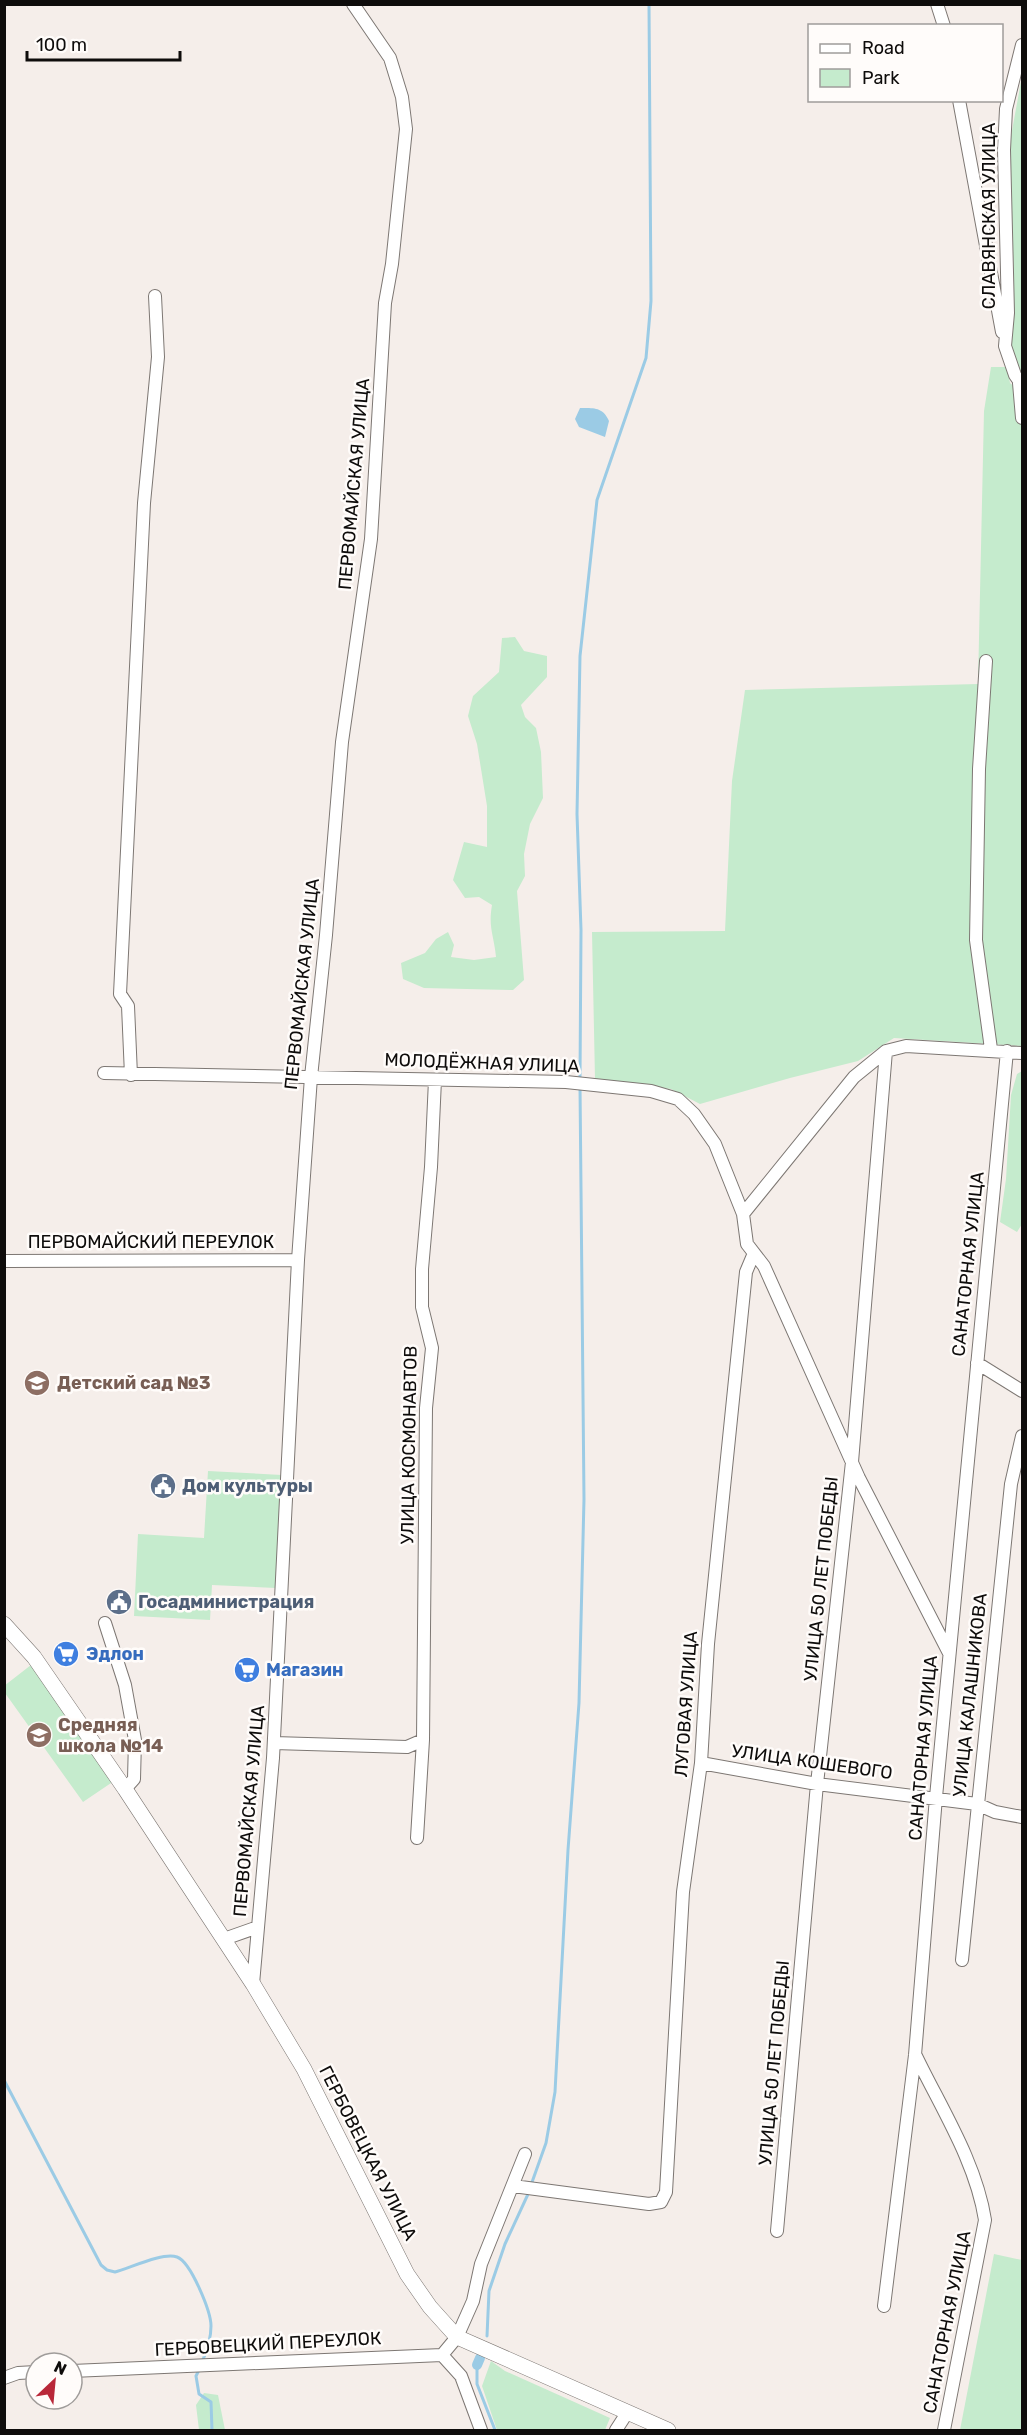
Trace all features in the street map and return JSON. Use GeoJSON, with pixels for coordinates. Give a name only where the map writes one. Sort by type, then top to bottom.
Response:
{"type":"FeatureCollection","features":[{"type":"Feature","properties":{"kind":"street","name":"ПЕРВОМАЙСКАЯ УЛИЦА"},"geometry":{"type":"LineString","coordinates":[[253,1984],[274,1743],[298,1260],[311,1077],[326,935],[342,742],[371,539],[385,303],[392,264],[406,129],[402,97],[390,58],[353,4]]}},
{"type":"Feature","properties":{"kind":"street"},"geometry":{"type":"LineString","coordinates":[[938,4],[943,24]]}},
{"type":"Feature","properties":{"kind":"street","name":"СЛАВЯНСКАЯ УЛИЦА"},"geometry":{"type":"LineString","coordinates":[[1023,45],[1006,120],[1004,150],[1008,313],[1005,346],[1021,384],[1023,418]]}},
{"type":"Feature","properties":{"kind":"street"},"geometry":{"type":"LineString","coordinates":[[959,102],[1005,346]]}},
{"type":"Feature","properties":{"kind":"street"},"geometry":{"type":"LineString","coordinates":[[130,1075],[128,1006],[120,994],[144,503],[158,357],[155,296]]}},
{"type":"Feature","properties":{"kind":"street"},"geometry":{"type":"LineString","coordinates":[[986,661],[979,770],[976,940],[991,1049]]}},
{"type":"Feature","properties":{"kind":"street"},"geometry":{"type":"LineString","coordinates":[[743,1214],[854,1077],[886,1052],[906,1046],[991,1049],[1023,1053]]}},
{"type":"Feature","properties":{"kind":"street","name":"САНАТОРНАЯ УЛИЦА"},"geometry":{"type":"LineString","coordinates":[[944,2430],[985,2220],[981,2196],[968,2163],[915,2055],[936,1797],[1007,1051]]}},
{"type":"Feature","properties":{"kind":"street","name":"УЛИЦА 50 ЛЕТ ПОБЕДЫ"},"geometry":{"type":"LineString","coordinates":[[777,2231],[817,1784],[852,1462],[886,1052]]}},
{"type":"Feature","properties":{"kind":"street","name":"МОЛОДЁЖНАЯ УЛИЦА"},"geometry":{"type":"LineString","coordinates":[[104,1073],[566,1082],[651,1092],[678,1099],[694,1114],[716,1144],[743,1214],[747,1244],[764,1266],[852,1462],[950,1654]]}},
{"type":"Feature","properties":{"kind":"street","name":"УЛИЦА КОСМОНАВТОВ"},"geometry":{"type":"LineString","coordinates":[[417,1838],[423,1740],[426,1408],[432,1348],[422,1307],[422,1269],[432,1167],[435,1080]]}},
{"type":"Feature","properties":{"kind":"street","name":"ЛУГОВАЯ УЛИЦА"},"geometry":{"type":"LineString","coordinates":[[525,2188],[649,2204],[661,2202],[666,2192],[683,1892],[701,1764],[708,1644],[746,1272],[754,1253]]}},
{"type":"Feature","properties":{"kind":"street","name":"ПЕРВОМАЙСКИЙ ПЕРЕУЛОК"},"geometry":{"type":"LineString","coordinates":[[4,1261],[298,1260]]}},
{"type":"Feature","properties":{"kind":"street"},"geometry":{"type":"LineString","coordinates":[[977,1363],[1023,1391]]}},
{"type":"Feature","properties":{"kind":"street","name":"УЛИЦА КАЛАШНИКОВА"},"geometry":{"type":"LineString","coordinates":[[962,1960],[1011,1484],[1023,1436]]}},
{"type":"Feature","properties":{"kind":"street"},"geometry":{"type":"LineString","coordinates":[[105,1623],[124,1686],[135,1740],[134,1779],[125,1789]]}},
{"type":"Feature","properties":{"kind":"street","name":"ГЕРБОВЕЦКАЯ УЛИЦА"},"geometry":{"type":"LineString","coordinates":[[4,1624],[34,1657],[125,1789],[253,1984],[304,2069],[407,2274],[430,2307],[457,2337],[668,2430]]}},
{"type":"Feature","properties":{"kind":"street"},"geometry":{"type":"LineString","coordinates":[[274,1743],[408,1748],[423,1740]]}},
{"type":"Feature","properties":{"kind":"street","name":"УЛИЦА КОШЕВОГО"},"geometry":{"type":"LineString","coordinates":[[701,1764],[817,1784],[936,1797],[977,1804],[995,1812],[1023,1817]]}},
{"type":"Feature","properties":{"kind":"street"},"geometry":{"type":"LineString","coordinates":[[224,1939],[258,1927]]}},
{"type":"Feature","properties":{"kind":"street"},"geometry":{"type":"LineString","coordinates":[[884,2306],[915,2055]]}},
{"type":"Feature","properties":{"kind":"street"},"geometry":{"type":"LineString","coordinates":[[481,2430],[461,2376],[442,2355],[457,2337],[473,2301],[481,2264],[525,2188],[525,2154]]}},
{"type":"Feature","properties":{"kind":"street","name":"ГЕРБОВЕЦКИЙ ПЕРЕУЛОК"},"geometry":{"type":"LineString","coordinates":[[84,2370],[442,2355]]}},
{"type":"Feature","properties":{"kind":"street"},"geometry":{"type":"LineString","coordinates":[[4,2373],[24,2373]]}},
{"type":"Feature","properties":{"kind":"street"},"geometry":{"type":"LineString","coordinates":[[4,2378],[18,2373]]}},
{"type":"Feature","properties":{"kind":"street"},"geometry":{"type":"LineString","coordinates":[[616,2430],[627,2413]]}},
{"type":"Feature","properties":{"kind":"green space"},"geometry":{"type":"Polygon","coordinates":[[[1022,76],[1022,376],[1015,367],[1011,346],[1014,280],[1009,147],[1022,76]]]}},
{"type":"Feature","properties":{"kind":"green space"},"geometry":{"type":"Polygon","coordinates":[[[991,367],[1007,367],[1010,383],[1022,393],[1022,1046],[894,1038],[858,1061],[700,1104],[671,1089],[595,1079],[592,932],[725,931],[732,781],[745,690],[978,684],[984,411],[991,367]]]}},
{"type":"Feature","properties":{"kind":"green space"},"geometry":{"type":"Polygon","coordinates":[[[515,637],[524,651],[547,656],[547,677],[521,705],[525,717],[536,728],[541,752],[543,798],[530,824],[524,854],[525,876],[517,891],[524,980],[513,990],[424,988],[403,979],[401,963],[425,953],[436,939],[448,932],[454,945],[451,957],[474,960],[496,957],[491,926],[492,905],[479,897],[465,898],[453,880],[464,842],[487,847],[487,806],[477,744],[468,716],[473,696],[499,672],[502,638],[515,637]]]}},
{"type":"Feature","properties":{"kind":"green space"},"geometry":{"type":"Polygon","coordinates":[[[1022,1071],[1022,1224],[1017,1232],[1000,1222],[1006,1179],[1011,1095],[1017,1074],[1022,1071]]]}},
{"type":"Feature","properties":{"kind":"green space"},"geometry":{"type":"Polygon","coordinates":[[[208,1471],[282,1475],[276,1588],[212,1585],[210,1620],[134,1616],[138,1534],[204,1538],[208,1471]]]}},
{"type":"Feature","properties":{"kind":"green space"},"geometry":{"type":"Polygon","coordinates":[[[31,1665],[114,1781],[83,1802],[5,1693],[4,1686],[31,1665]]]}},
{"type":"Feature","properties":{"kind":"green space"},"geometry":{"type":"Polygon","coordinates":[[[994,2254],[1022,2260],[1022,2430],[960,2430],[994,2254]]]}},
{"type":"Feature","properties":{"kind":"green space"},"geometry":{"type":"Polygon","coordinates":[[[491,2361],[505,2371],[610,2418],[605,2430],[497,2430],[482,2386],[491,2361]]]}},
{"type":"Feature","properties":{"kind":"green space"},"geometry":{"type":"Polygon","coordinates":[[[204,2393],[218,2395],[225,2430],[199,2430],[196,2405],[204,2393]]]}},
{"type":"Feature","properties":{"kind":"water"},"geometry":{"type":"Polygon","coordinates":[[[580,408],[594,408],[607,416],[609,421],[605,437],[579,427],[575,419],[580,408]]]}},
{"type":"Feature","properties":{"kind":"waterway"},"geometry":{"type":"LineString","coordinates":[[580,1079],[581,930],[577,814],[580,656],[597,500],[646,358],[651,301],[649,4]]}},
{"type":"Feature","properties":{"kind":"waterway"},"geometry":{"type":"LineString","coordinates":[[531,2185],[546,2143],[555,2092],[568,1850],[579,1703],[584,1499],[580,1086]]}},
{"type":"Feature","properties":{"kind":"waterway"},"geometry":{"type":"LineString","coordinates":[[4,2080],[101,2265],[115,2272],[155,2258],[171,2256],[177,2257],[188,2268],[204,2299],[210,2319],[209,2340],[202,2362]]}},
{"type":"Feature","properties":{"kind":"waterway"},"geometry":{"type":"LineString","coordinates":[[487,2336],[489,2291],[505,2244],[529,2192]]}},
{"type":"Feature","properties":{"kind":"waterway"},"geometry":{"type":"LineString","coordinates":[[477,2365],[480,2358]]}},
{"type":"Feature","properties":{"kind":"waterway"},"geometry":{"type":"LineString","coordinates":[[477,2365],[477,2384],[495,2430]]}},
{"type":"Feature","properties":{"kind":"waterway"},"geometry":{"type":"LineString","coordinates":[[200,2368],[196,2376],[199,2394],[211,2402],[212,2430]]}},
{"type":"Feature","properties":{"kind":"place","name":"Детский сад №3"},"geometry":{"type":"Point","coordinates":[37,1383]}},
{"type":"Feature","properties":{"kind":"place","name":"Дом культуры"},"geometry":{"type":"Point","coordinates":[163,1486]}},
{"type":"Feature","properties":{"kind":"place","name":"Госадминистрация"},"geometry":{"type":"Point","coordinates":[119,1602]}},
{"type":"Feature","properties":{"kind":"place","name":"Эдлон"},"geometry":{"type":"Point","coordinates":[66,1654]}},
{"type":"Feature","properties":{"kind":"place","name":"Магазин"},"geometry":{"type":"Point","coordinates":[247,1670]}},
{"type":"Feature","properties":{"kind":"place","name":"Средняя школа №14"},"geometry":{"type":"Point","coordinates":[39,1735]}}]}
